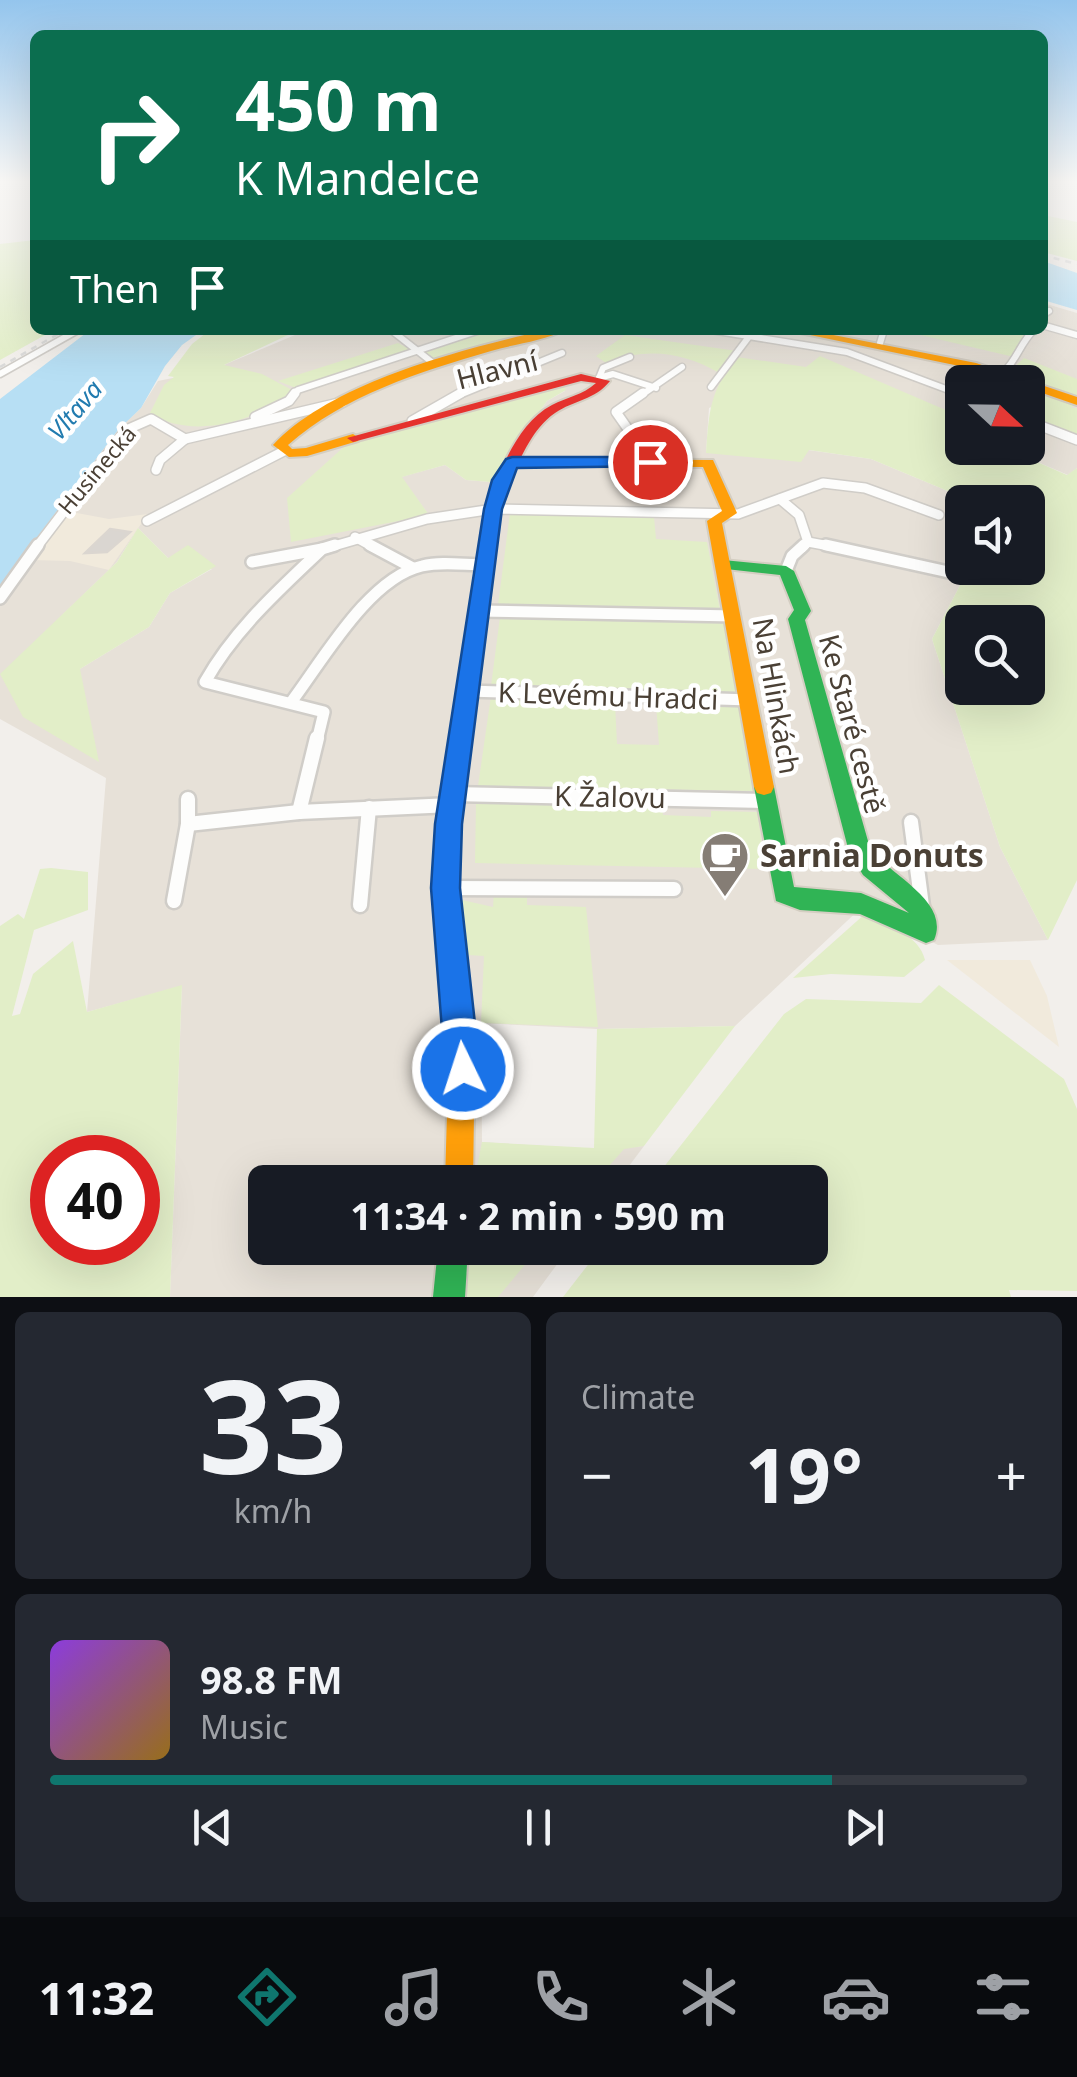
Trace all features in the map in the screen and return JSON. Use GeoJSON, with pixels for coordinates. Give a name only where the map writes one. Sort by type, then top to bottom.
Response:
{"type":"FeatureCollection","features":[{"type":"Feature","properties":{"kind":"street"},"geometry":{"type":"LineString","coordinates":[[1048,327],[1077,335]]}},
{"type":"Feature","properties":{"kind":"street"},"geometry":{"type":"LineString","coordinates":[[0,374],[69,335]]}},
{"type":"Feature","properties":{"kind":"street"},"geometry":{"type":"LineString","coordinates":[[397,335],[433,363]]}},
{"type":"Feature","properties":{"kind":"street"},"geometry":{"type":"LineString","coordinates":[[251,424],[251,418],[289,401],[298,390],[463,335]]}},
{"type":"Feature","properties":{"kind":"street","name":"Hlavní"},"geometry":{"type":"LineString","coordinates":[[461,1165],[462,1045],[445,888],[451,800],[493,509],[501,480],[546,414],[565,402],[603,388],[604,381],[580,378],[311,451],[284,451],[280,445],[287,436],[344,402],[433,363],[541,335]]}},
{"type":"Feature","properties":{"kind":"street"},"geometry":{"type":"LineString","coordinates":[[734,335],[873,358],[945,388]]}},
{"type":"Feature","properties":{"kind":"street"},"geometry":{"type":"LineString","coordinates":[[856,335],[882,337],[973,365]]}},
{"type":"Feature","properties":{"kind":"street"},"geometry":{"type":"LineString","coordinates":[[1012,365],[1028,351],[1029,335]]}},
{"type":"Feature","properties":{"kind":"street"},"geometry":{"type":"LineString","coordinates":[[711,388],[748,338]]}},
{"type":"Feature","properties":{"kind":"street"},"geometry":{"type":"LineString","coordinates":[[412,421],[470,388],[562,353]]}},
{"type":"Feature","properties":{"kind":"street"},"geometry":{"type":"LineString","coordinates":[[598,378],[603,368],[630,356]]}},
{"type":"Feature","properties":{"kind":"street"},"geometry":{"type":"LineString","coordinates":[[650,462],[616,412],[682,367]]}},
{"type":"Feature","properties":{"kind":"street"},"geometry":{"type":"LineString","coordinates":[[598,378],[614,374],[656,388]]}},
{"type":"Feature","properties":{"kind":"street"},"geometry":{"type":"LineString","coordinates":[[1045,391],[1077,402]]}},
{"type":"Feature","properties":{"kind":"street"},"geometry":{"type":"LineString","coordinates":[[156,470],[163,457],[185,439],[344,402]]}},
{"type":"Feature","properties":{"kind":"street","name":"Husinecká"},"geometry":{"type":"LineString","coordinates":[[0,598],[70,498],[131,424],[151,419],[185,439]]}},
{"type":"Feature","properties":{"kind":"street"},"geometry":{"type":"LineString","coordinates":[[1045,428],[1077,440]]}},
{"type":"Feature","properties":{"kind":"street"},"geometry":{"type":"LineString","coordinates":[[147,521],[284,451]]}},
{"type":"Feature","properties":{"kind":"street"},"geometry":{"type":"LineString","coordinates":[[512,463],[708,462],[730,513],[726,516]]}},
{"type":"Feature","properties":{"kind":"street"},"geometry":{"type":"LineString","coordinates":[[252,562],[493,509],[726,516],[823,484],[866,488],[939,515]]}},
{"type":"Feature","properties":{"kind":"street"},"geometry":{"type":"LineString","coordinates":[[780,498],[800,514],[808,542]]}},
{"type":"Feature","properties":{"kind":"street","name":"Na Hlinkách"},"geometry":{"type":"LineString","coordinates":[[726,516],[714,521],[784,894],[800,900],[860,904],[926,932],[922,910]]}},
{"type":"Feature","properties":{"kind":"street"},"geometry":{"type":"LineString","coordinates":[[355,537],[413,568]]}},
{"type":"Feature","properties":{"kind":"street"},"geometry":{"type":"LineString","coordinates":[[723,565],[786,571],[792,556],[808,542]]}},
{"type":"Feature","properties":{"kind":"street"},"geometry":{"type":"LineString","coordinates":[[808,542],[945,571]]}},
{"type":"Feature","properties":{"kind":"street"},"geometry":{"type":"LineString","coordinates":[[298,812],[325,716],[318,709],[292,701],[205,682],[217,660],[260,608],[322,549]]}},
{"type":"Feature","properties":{"kind":"street"},"geometry":{"type":"LineString","coordinates":[[292,701],[369,604],[396,577],[413,568],[485,565]]}},
{"type":"Feature","properties":{"kind":"street","name":"Ke Staré cestě"},"geometry":{"type":"LineString","coordinates":[[786,571],[802,607],[796,619],[860,852],[871,868],[922,910]]}},
{"type":"Feature","properties":{"kind":"street"},"geometry":{"type":"LineString","coordinates":[[479,611],[734,616]]}},
{"type":"Feature","properties":{"kind":"street","name":"K Levému Hradci"},"geometry":{"type":"LineString","coordinates":[[466,691],[750,700]]}},
{"type":"Feature","properties":{"kind":"street"},"geometry":{"type":"LineString","coordinates":[[174,901],[188,824],[188,799]]}},
{"type":"Feature","properties":{"kind":"street","name":"K Žalovu"},"geometry":{"type":"LineString","coordinates":[[188,824],[451,800],[768,801]]}},
{"type":"Feature","properties":{"kind":"street"},"geometry":{"type":"LineString","coordinates":[[360,905],[370,808]]}},
{"type":"Feature","properties":{"kind":"street"},"geometry":{"type":"LineString","coordinates":[[911,822],[922,910]]}},
{"type":"Feature","properties":{"kind":"street"},"geometry":{"type":"LineString","coordinates":[[445,888],[674,890]]}},
{"type":"Feature","properties":{"kind":"street"},"geometry":{"type":"LineString","coordinates":[[450,1297],[453,1265]]}},
{"type":"Feature","properties":{"kind":"shaded area"},"geometry":{"type":"Polygon","coordinates":[[[1048,304],[1077,313],[1077,468],[1068,475],[1045,465],[1045,365],[945,365],[945,422],[806,367],[709,408],[706,452],[808,450],[871,459],[945,490],[945,585],[960,585],[950,605],[945,605],[945,614],[932,639],[945,679],[945,705],[954,705],[1000,847],[1048,940],[938,945],[863,906],[735,1026],[597,1029],[481,1023],[482,1142],[594,1149],[644,1146],[630,1165],[248,1165],[248,1265],[557,1265],[533,1297],[170,1297],[182,986],[87,1012],[106,778],[0,719],[0,603],[118,430],[141,408],[158,381],[212,370],[295,335],[1048,335],[1048,304]],[[564,387],[346,445],[428,514],[401,477],[445,465],[466,480],[490,482],[547,401],[565,391],[564,387]],[[138,528],[117,562],[1,674],[80,669],[149,627],[170,593],[212,569],[168,558],[138,528]]]}},
{"type":"Feature","properties":{"kind":"shaded area"},"geometry":{"type":"Polygon","coordinates":[[[66,511],[109,519],[148,514],[109,570],[70,561],[31,560],[66,511]]]}},
{"type":"Feature","properties":{"kind":"shaded area"},"geometry":{"type":"Polygon","coordinates":[[[947,960],[1030,960],[1047,996],[1059,1047],[947,960]]]}},
{"type":"Feature","properties":{"kind":"green space"},"geometry":{"type":"Polygon","coordinates":[[[30,243],[30,335],[45,335],[0,360],[0,244],[30,243]]]}},
{"type":"Feature","properties":{"kind":"green space"},"geometry":{"type":"Polygon","coordinates":[[[1048,243],[1077,243],[1077,261],[1048,253],[1048,243]]]}},
{"type":"Feature","properties":{"kind":"green space"},"geometry":{"type":"Polygon","coordinates":[[[204,335],[288,335],[224,365],[262,374],[292,390],[261,411],[223,424],[184,425],[166,421],[150,413],[164,385],[174,377],[168,376],[204,335]]]}},
{"type":"Feature","properties":{"kind":"green space"},"geometry":{"type":"Polygon","coordinates":[[[469,335],[529,335],[435,360],[419,349],[469,335]]]}},
{"type":"Feature","properties":{"kind":"green space"},"geometry":{"type":"Polygon","coordinates":[[[625,335],[737,351],[721,374],[665,354],[636,355],[606,363],[596,356],[625,335]]]}},
{"type":"Feature","properties":{"kind":"green space"},"geometry":{"type":"Polygon","coordinates":[[[920,335],[1025,335],[1014,357],[920,335]]]}},
{"type":"Feature","properties":{"kind":"green space"},"geometry":{"type":"Polygon","coordinates":[[[398,343],[411,350],[296,388],[278,381],[398,343]]]}},
{"type":"Feature","properties":{"kind":"green space"},"geometry":{"type":"Polygon","coordinates":[[[820,356],[945,410],[945,465],[1044,465],[1067,475],[1077,468],[1077,880],[1048,940],[1000,847],[954,705],[1045,705],[1045,605],[950,605],[960,585],[1045,585],[1045,485],[945,485],[945,490],[871,459],[809,450],[801,462],[706,453],[712,402],[737,357],[806,367],[820,356]]]}},
{"type":"Feature","properties":{"kind":"green space"},"geometry":{"type":"Polygon","coordinates":[[[1024,358],[1042,365],[1017,365],[1024,358]]]}},
{"type":"Feature","properties":{"kind":"green space"},"geometry":{"type":"Polygon","coordinates":[[[1045,366],[1077,379],[1077,400],[1045,387],[1045,366]]]}},
{"type":"Feature","properties":{"kind":"green space"},"geometry":{"type":"Polygon","coordinates":[[[564,386],[566,390],[547,401],[490,482],[466,480],[445,465],[402,477],[429,515],[291,542],[287,498],[346,445],[564,386]]]}},
{"type":"Feature","properties":{"kind":"green space"},"geometry":{"type":"Polygon","coordinates":[[[1045,393],[1075,405],[1071,408],[1077,408],[1077,439],[1045,427],[1045,393]]]}},
{"type":"Feature","properties":{"kind":"green space"},"geometry":{"type":"Polygon","coordinates":[[[510,513],[654,517],[656,539],[707,542],[720,610],[498,605],[510,513]]]}},
{"type":"Feature","properties":{"kind":"green space"},"geometry":{"type":"Polygon","coordinates":[[[138,528],[168,558],[188,545],[216,566],[170,593],[149,627],[80,669],[99,762],[23,717],[0,674],[117,562],[138,528]]]}},
{"type":"Feature","properties":{"kind":"green space"},"geometry":{"type":"Polygon","coordinates":[[[945,614],[945,679],[932,639],[945,614]]]}},
{"type":"Feature","properties":{"kind":"green space"},"geometry":{"type":"Polygon","coordinates":[[[500,617],[724,622],[736,693],[491,686],[500,617]]]}},
{"type":"Feature","properties":{"kind":"green space"},"geometry":{"type":"Polygon","coordinates":[[[491,696],[615,703],[617,744],[659,745],[656,704],[739,707],[753,791],[478,786],[491,696]]]}},
{"type":"Feature","properties":{"kind":"green space"},"geometry":{"type":"Polygon","coordinates":[[[476,802],[662,809],[663,815],[711,817],[711,811],[757,812],[766,869],[475,863],[476,802]]]}},
{"type":"Feature","properties":{"kind":"green space"},"geometry":{"type":"Polygon","coordinates":[[[40,869],[88,872],[88,910],[34,930],[12,1016],[20,1014],[33,974],[73,941],[87,1012],[182,985],[170,1297],[0,1297],[0,926],[18,914],[24,919],[40,869]]]}},
{"type":"Feature","properties":{"kind":"green space"},"geometry":{"type":"Polygon","coordinates":[[[494,892],[527,892],[527,905],[586,907],[598,1027],[481,1023],[484,956],[468,955],[462,900],[493,907],[494,892]]]}},
{"type":"Feature","properties":{"kind":"green space"},"geometry":{"type":"Polygon","coordinates":[[[866,913],[910,937],[925,960],[904,977],[831,974],[793,978],[866,913]]]}},
{"type":"Feature","properties":{"kind":"green space"},"geometry":{"type":"Polygon","coordinates":[[[939,985],[1064,1079],[1077,1109],[1077,1291],[1009,1290],[1011,1297],[563,1297],[588,1265],[828,1265],[828,1165],[665,1165],[784,1014],[806,999],[921,1003],[939,985]]]}},
{"type":"Feature","properties":{"kind":"green space"},"geometry":{"type":"Polygon","coordinates":[[[735,1026],[644,1146],[624,1149],[610,1165],[477,1165],[482,1142],[594,1148],[597,1029],[735,1026]]]}},
{"type":"Feature","properties":{"kind":"green space"},"geometry":{"type":"Polygon","coordinates":[[[467,1265],[525,1265],[498,1297],[464,1297],[467,1265]]]}},
{"type":"Feature","properties":{"kind":"water"},"geometry":{"type":"Polygon","coordinates":[[[1048,263],[1077,273],[1077,310],[1048,301],[1048,263]]]}},
{"type":"Feature","properties":{"kind":"water","name":"Vltava"},"geometry":{"type":"Polygon","coordinates":[[[83,335],[196,335],[165,366],[141,408],[118,430],[0,594],[0,399],[83,335]]]}},
{"type":"Feature","properties":{"kind":"building"},"geometry":{"type":"Polygon","coordinates":[[[110,529],[130,532],[107,552],[85,553],[110,529]]]}},
{"type":"Feature","properties":{"kind":"railway"},"geometry":{"type":"LineString","coordinates":[[1048,257],[1077,264]]}},
{"type":"Feature","properties":{"kind":"railway"},"geometry":{"type":"LineString","coordinates":[[0,367],[56,335]]}},
{"type":"Feature","properties":{"kind":"traffic: fast"},"geometry":{"type":"LineString","coordinates":[[723,565],[786,571],[803,611],[796,619],[860,852],[871,868],[922,910],[926,932],[861,904],[800,900],[784,894],[764,787]]}},
{"type":"Feature","properties":{"kind":"traffic: fast"},"geometry":{"type":"LineString","coordinates":[[449,1297],[452,1265]]}},
{"type":"Feature","properties":{"kind":"traffic: slow"},"geometry":{"type":"LineString","coordinates":[[353,438],[307,452],[289,453],[280,445],[304,425],[371,388],[452,359],[540,335]]}},
{"type":"Feature","properties":{"kind":"traffic: slow"},"geometry":{"type":"LineString","coordinates":[[817,335],[972,365],[1077,401]]}},
{"type":"Feature","properties":{"kind":"traffic: slow"},"geometry":{"type":"LineString","coordinates":[[512,463],[708,463],[730,513],[714,521],[764,787]]}},
{"type":"Feature","properties":{"kind":"traffic: slow"},"geometry":{"type":"LineString","coordinates":[[459,1165],[462,1045],[445,888],[452,794],[493,509],[505,476]]}},
{"type":"Feature","properties":{"kind":"traffic: jam"},"geometry":{"type":"LineString","coordinates":[[353,438],[581,377],[604,381],[593,392],[542,417],[523,440],[505,476]]}},
{"type":"Feature","properties":{"kind":"place","name":"Sarnia Donuts"},"geometry":{"type":"Point","coordinates":[725,898]}},
{"type":"Feature","properties":{"kind":"route"},"geometry":{"type":"LineString","coordinates":[[463,1069],[445,888],[448,824],[493,509],[501,480],[512,463],[650,462]]}}]}
